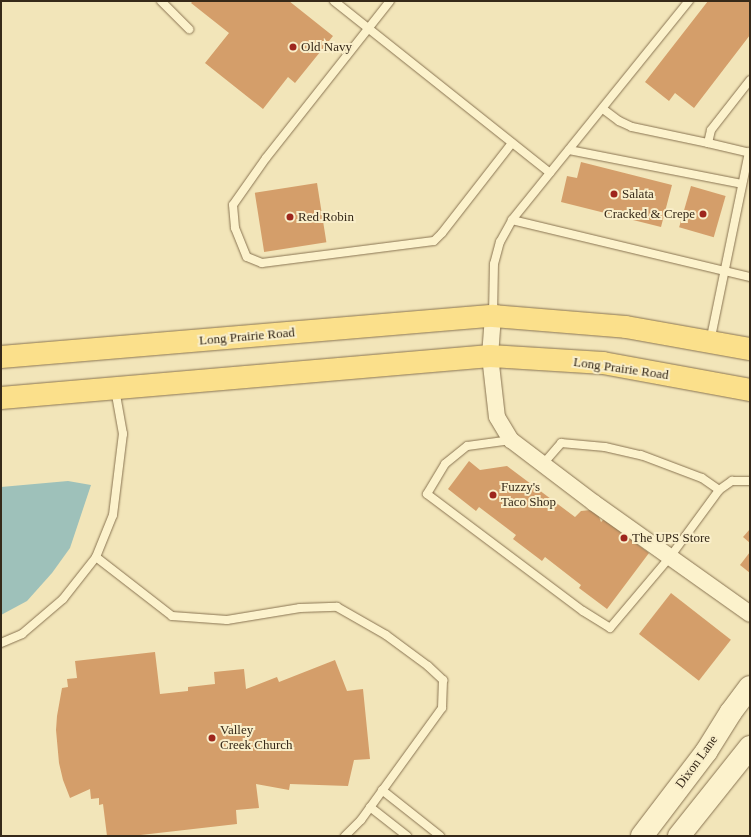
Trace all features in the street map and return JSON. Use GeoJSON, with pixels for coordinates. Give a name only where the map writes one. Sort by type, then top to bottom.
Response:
{"type":"FeatureCollection","features":[{"type":"Feature","properties":{"kind":"main road","name":"Long Prairie Road"},"geometry":{"type":"LineString","coordinates":[[1,357],[492,316],[626,326],[750,349]]}},
{"type":"Feature","properties":{"kind":"main road","name":"Long Prairie Road"},"geometry":{"type":"LineString","coordinates":[[1,398],[490,356],[603,364],[750,390]]}},
{"type":"Feature","properties":{"kind":"main road","name":"Dixon Lane"},"geometry":{"type":"LineString","coordinates":[[642,836],[706,752],[731,712],[750,687]]}},
{"type":"Feature","properties":{"kind":"main road"},"geometry":{"type":"LineString","coordinates":[[679,836],[750,747]]}},
{"type":"Feature","properties":{"kind":"street"},"geometry":{"type":"LineString","coordinates":[[492,316],[490,356],[498,417],[511,440],[670,557],[749,612]]}},
{"type":"Feature","properties":{"kind":"lane"},"geometry":{"type":"LineString","coordinates":[[161,1],[189,29]]}},
{"type":"Feature","properties":{"kind":"lane"},"geometry":{"type":"LineString","coordinates":[[334,1],[550,173]]}},
{"type":"Feature","properties":{"kind":"lane"},"geometry":{"type":"LineString","coordinates":[[390,1],[266,158],[233,205],[235,228],[247,258],[262,264],[434,241],[442,233],[512,143]]}},
{"type":"Feature","properties":{"kind":"lane"},"geometry":{"type":"LineString","coordinates":[[492,316],[494,264],[500,242],[512,220],[689,1]]}},
{"type":"Feature","properties":{"kind":"lane"},"geometry":{"type":"LineString","coordinates":[[708,143],[711,130],[750,80]]}},
{"type":"Feature","properties":{"kind":"lane"},"geometry":{"type":"LineString","coordinates":[[603,109],[619,121],[632,127],[749,153],[710,342]]}},
{"type":"Feature","properties":{"kind":"lane"},"geometry":{"type":"LineString","coordinates":[[569,150],[742,184]]}},
{"type":"Feature","properties":{"kind":"lane"},"geometry":{"type":"LineString","coordinates":[[512,220],[750,277]]}},
{"type":"Feature","properties":{"kind":"lane"},"geometry":{"type":"LineString","coordinates":[[1,643],[22,634],[63,599],[96,557],[113,515],[123,434],[115,388]]}},
{"type":"Feature","properties":{"kind":"lane"},"geometry":{"type":"LineString","coordinates":[[511,440],[467,446],[445,464],[427,494],[583,611],[610,628],[670,557],[719,490],[732,481],[750,481]]}},
{"type":"Feature","properties":{"kind":"lane"},"geometry":{"type":"LineString","coordinates":[[543,464],[561,443],[605,447],[641,455],[702,478],[719,490]]}},
{"type":"Feature","properties":{"kind":"lane"},"geometry":{"type":"LineString","coordinates":[[96,557],[172,616],[227,620],[300,608],[337,608],[386,635],[428,666],[443,680],[442,708],[361,820],[344,836]]}},
{"type":"Feature","properties":{"kind":"lane"},"geometry":{"type":"LineString","coordinates":[[382,790],[440,836]]}},
{"type":"Feature","properties":{"kind":"lane"},"geometry":{"type":"LineString","coordinates":[[370,807],[407,836]]}},
{"type":"Feature","properties":{"kind":"water"},"geometry":{"type":"Polygon","coordinates":[[[68,481],[91,485],[70,548],[52,573],[27,601],[1,615],[1,487],[68,481]]]}},
{"type":"Feature","properties":{"kind":"building"},"geometry":{"type":"Polygon","coordinates":[[[193,1],[289,1],[333,36],[295,83],[288,77],[263,109],[205,63],[229,33],[191,3],[193,1]]]}},
{"type":"Feature","properties":{"kind":"building"},"geometry":{"type":"Polygon","coordinates":[[[708,1],[750,1],[750,35],[694,108],[675,93],[669,101],[645,82],[708,1]]]}},
{"type":"Feature","properties":{"kind":"building"},"geometry":{"type":"Polygon","coordinates":[[[581,162],[672,185],[661,227],[561,202],[567,176],[577,178],[581,162]]]}},
{"type":"Feature","properties":{"kind":"building","name":"Red Robin"},"geometry":{"type":"Polygon","coordinates":[[[317,183],[326,242],[264,252],[255,193],[317,183]]]}},
{"type":"Feature","properties":{"kind":"building"},"geometry":{"type":"Polygon","coordinates":[[[691,186],[726,196],[714,237],[679,227],[691,186]]]}},
{"type":"Feature","properties":{"kind":"building"},"geometry":{"type":"Polygon","coordinates":[[[469,461],[480,470],[507,466],[575,517],[581,511],[591,510],[598,514],[601,522],[604,519],[649,553],[607,609],[579,588],[581,585],[545,557],[542,561],[513,539],[516,535],[479,507],[476,511],[448,489],[469,461]]]}},
{"type":"Feature","properties":{"kind":"building"},"geometry":{"type":"Polygon","coordinates":[[[750,529],[750,543],[743,537],[750,529]]]}},
{"type":"Feature","properties":{"kind":"building"},"geometry":{"type":"Polygon","coordinates":[[[750,552],[750,573],[740,565],[750,552]]]}},
{"type":"Feature","properties":{"kind":"building"},"geometry":{"type":"Polygon","coordinates":[[[671,593],[731,640],[699,681],[639,634],[671,593]]]}},
{"type":"Feature","properties":{"kind":"building","name":"Valley Creek Church"},"geometry":{"type":"Polygon","coordinates":[[[155,652],[160,694],[188,691],[188,687],[215,684],[214,672],[244,669],[246,689],[277,677],[279,682],[335,660],[347,691],[363,689],[370,759],[354,760],[348,786],[290,784],[289,790],[256,784],[259,808],[236,810],[237,824],[132,836],[107,836],[103,804],[99,805],[99,798],[91,799],[90,789],[70,798],[63,780],[59,763],[56,730],[62,688],[68,687],[67,679],[77,678],[75,661],[155,652]]]}},
{"type":"Feature","properties":{"kind":"place","name":"Old Navy"},"geometry":{"type":"Point","coordinates":[293,47]}},
{"type":"Feature","properties":{"kind":"place","name":"Salata"},"geometry":{"type":"Point","coordinates":[614,194]}},
{"type":"Feature","properties":{"kind":"place","name":"Cracked & Crepe"},"geometry":{"type":"Point","coordinates":[703,214]}},
{"type":"Feature","properties":{"kind":"place","name":"Red Robin"},"geometry":{"type":"Point","coordinates":[290,217]}},
{"type":"Feature","properties":{"kind":"place","name":"Fuzzy's Taco Shop"},"geometry":{"type":"Point","coordinates":[493,495]}},
{"type":"Feature","properties":{"kind":"place","name":"The UPS Store"},"geometry":{"type":"Point","coordinates":[624,538]}},
{"type":"Feature","properties":{"kind":"place","name":"Valley Creek Church"},"geometry":{"type":"Point","coordinates":[212,738]}}]}
